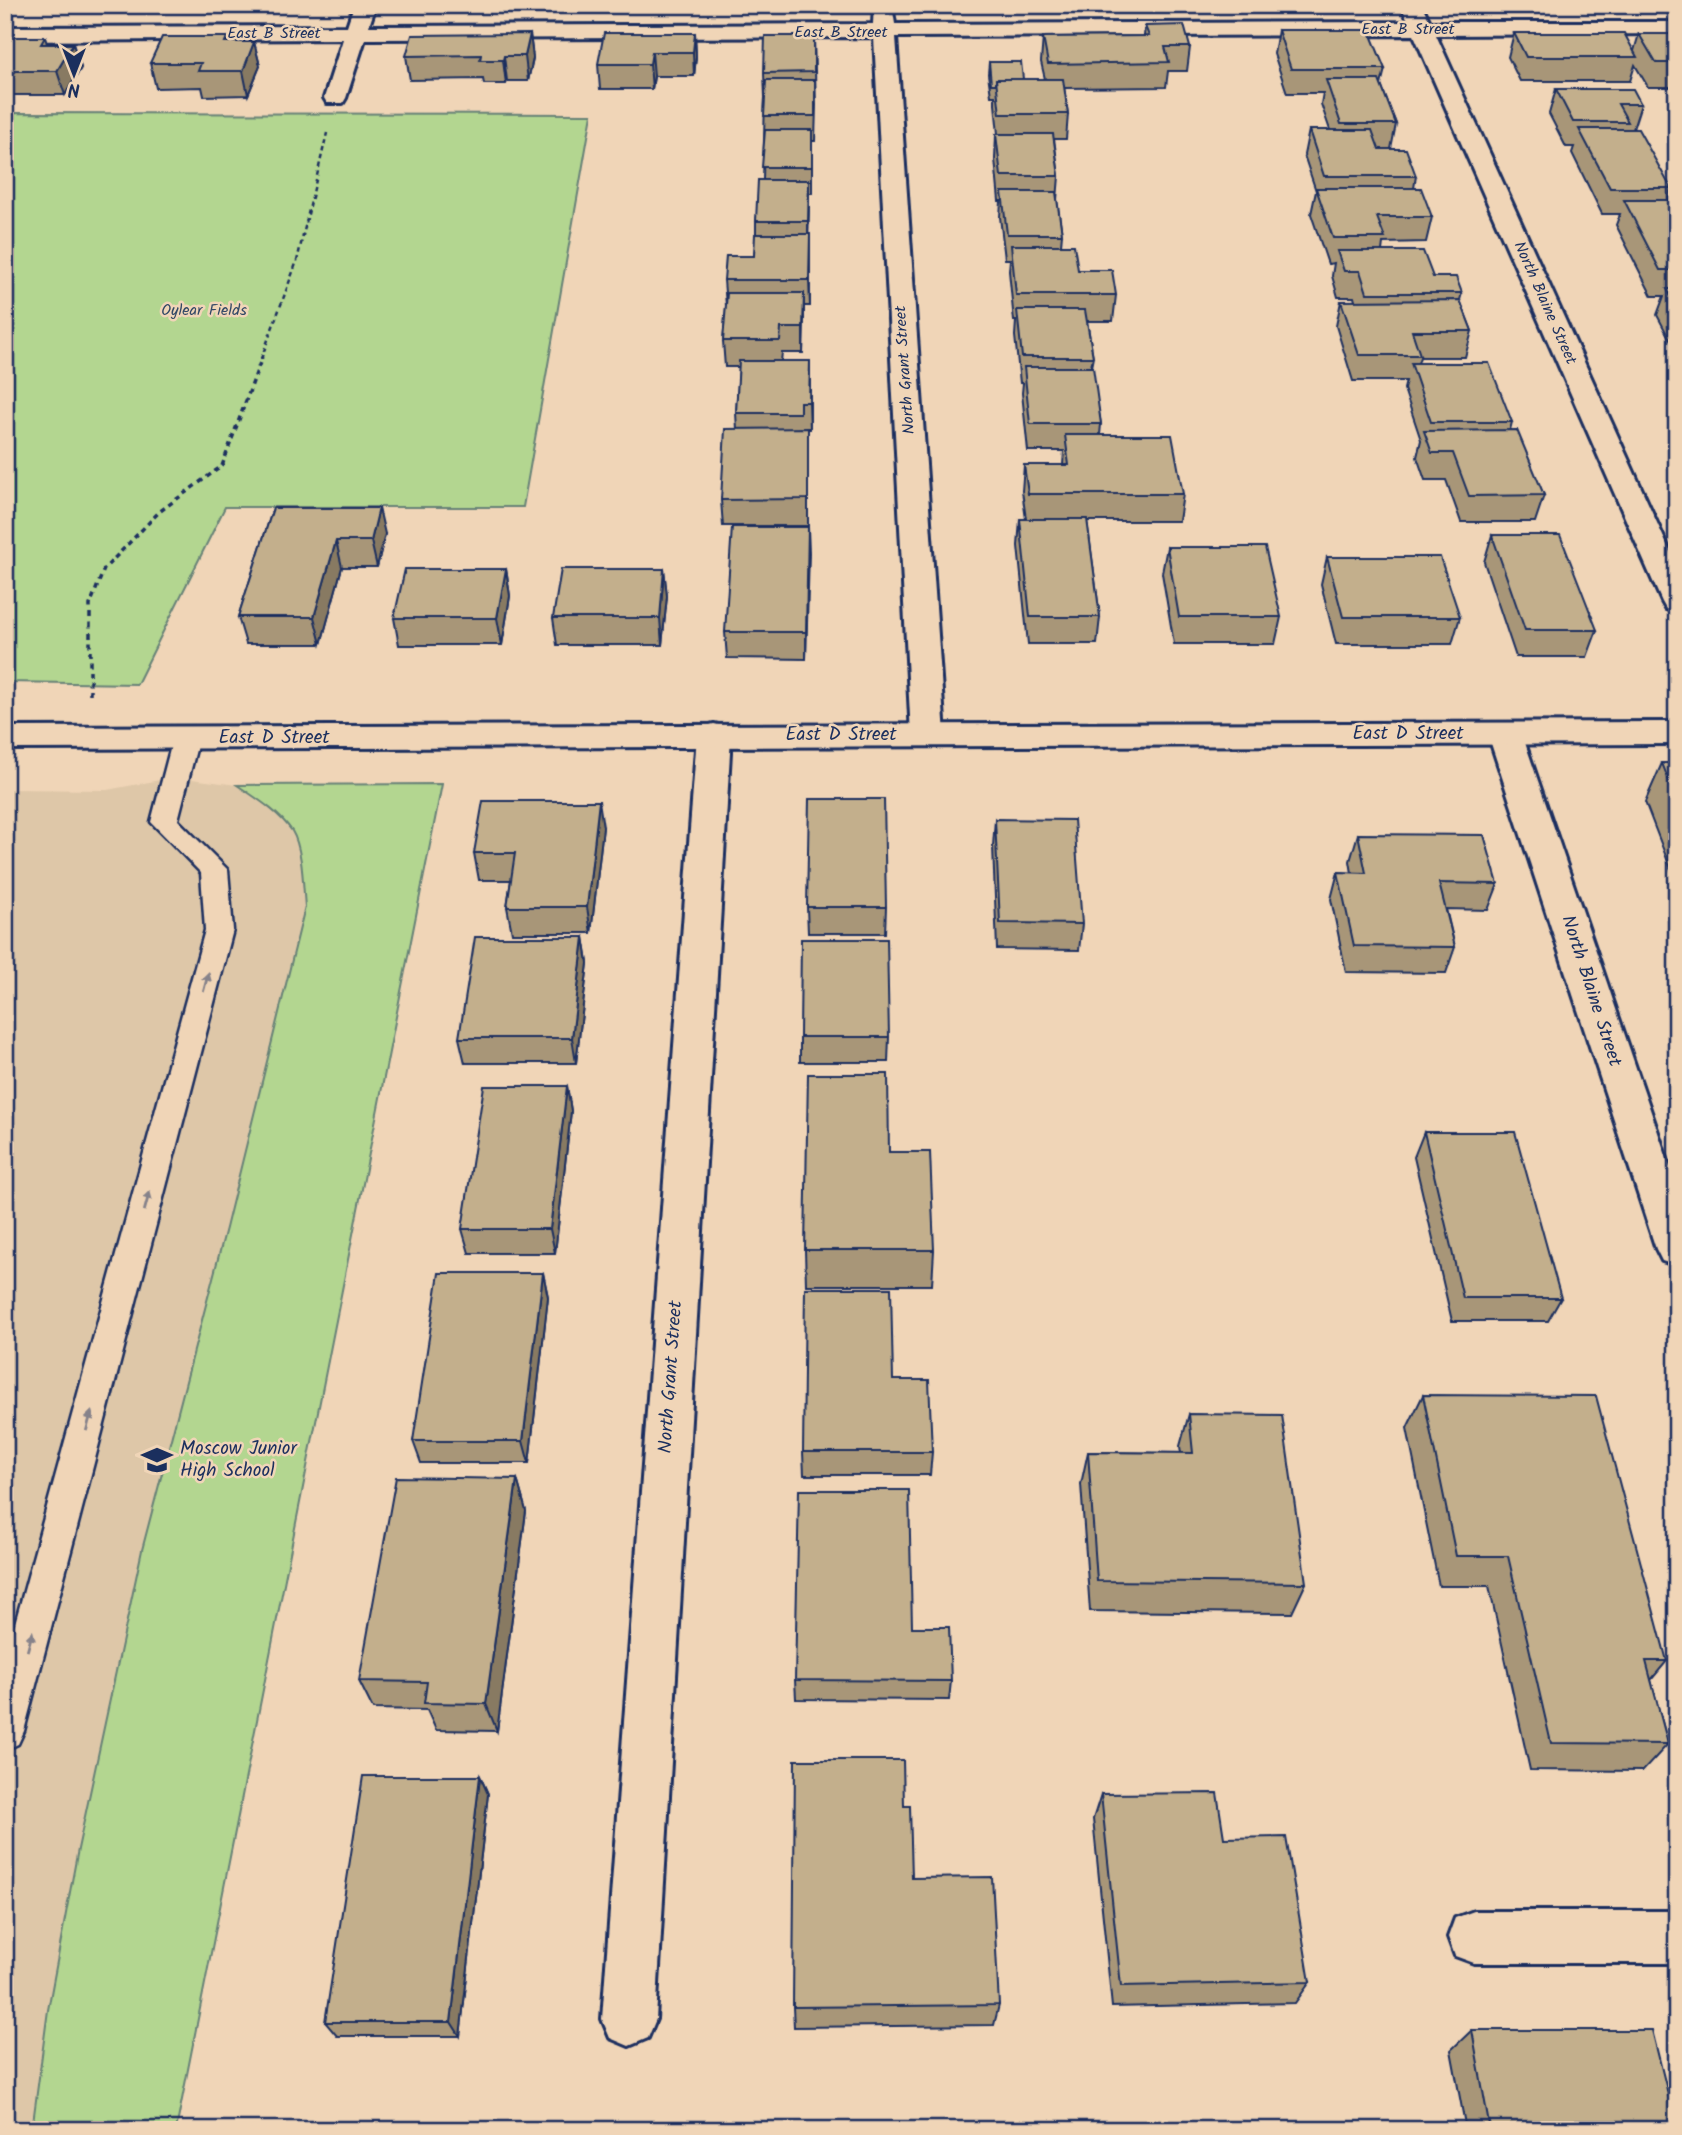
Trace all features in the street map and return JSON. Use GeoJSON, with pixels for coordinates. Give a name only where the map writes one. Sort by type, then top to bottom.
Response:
{"type":"FeatureCollection","features":[{"type":"Feature","properties":{"kind":"street"},"geometry":{"type":"LineString","coordinates":[[335,98],[365,5]]}},
{"type":"Feature","properties":{"kind":"street","name":"North Blaine Street"},"geometry":{"type":"LineString","coordinates":[[1412,5],[1425,29],[1677,601]]}},
{"type":"Feature","properties":{"kind":"street","name":"East B Street"},"geometry":{"type":"LineString","coordinates":[[5,34],[356,33],[884,19],[1425,29],[1677,29]]}},
{"type":"Feature","properties":{"kind":"street","name":"North Grant Street"},"geometry":{"type":"LineString","coordinates":[[884,19],[928,735]]}},
{"type":"Feature","properties":{"kind":"street","name":"East D Street"},"geometry":{"type":"LineString","coordinates":[[5,738],[1677,733]]}},
{"type":"Feature","properties":{"kind":"street","name":"North Blaine Street"},"geometry":{"type":"LineString","coordinates":[[1505,734],[1677,1249]]}},
{"type":"Feature","properties":{"kind":"street","name":"North Grant Street"},"geometry":{"type":"LineString","coordinates":[[629,2019],[713,735]]}},
{"type":"Feature","properties":{"kind":"street"},"geometry":{"type":"LineString","coordinates":[[1474,1937],[1677,1937]]}},
{"type":"Feature","properties":{"kind":"lane"},"geometry":{"type":"LineString","coordinates":[[5,1731],[219,930],[214,870],[164,822],[186,738]]}},
{"type":"Feature","properties":{"kind":"path"},"geometry":{"type":"LineString","coordinates":[[90,739],[90,605],[104,569],[159,512],[222,466],[297,261],[335,98]]}},
{"type":"Feature","properties":{"kind":"shaded area","name":"Moscow Junior High School"},"geometry":{"type":"Polygon","coordinates":[[[176,777],[237,785],[442,784],[176,2130],[5,2130],[5,789],[107,790],[176,777]]]}},
{"type":"Feature","properties":{"kind":"green space","name":"Oylear Fields"},"geometry":{"type":"Polygon","coordinates":[[[5,113],[592,114],[523,507],[225,507],[137,684],[5,682],[5,113]]]}},
{"type":"Feature","properties":{"kind":"green space"},"geometry":{"type":"Polygon","coordinates":[[[442,784],[176,2130],[32,2130],[48,2010],[78,1849],[142,1550],[226,1228],[305,907],[300,858],[292,831],[274,812],[237,785],[442,784]]]}},
{"type":"Feature","properties":{"kind":"building"},"geometry":{"type":"Polygon","coordinates":[[[1184,25],[1190,47],[1165,47],[1169,62],[1048,64],[1043,37],[1149,36],[1145,26],[1184,25]]]}},
{"type":"Feature","properties":{"kind":"building"},"geometry":{"type":"Polygon","coordinates":[[[1278,30],[1369,30],[1385,69],[1291,69],[1278,30]]]}},
{"type":"Feature","properties":{"kind":"building"},"geometry":{"type":"Polygon","coordinates":[[[604,33],[695,33],[693,52],[652,52],[650,64],[598,64],[604,33]]]}},
{"type":"Feature","properties":{"kind":"building"},"geometry":{"type":"Polygon","coordinates":[[[1514,33],[1624,33],[1637,57],[1526,57],[1514,33]]]}},
{"type":"Feature","properties":{"kind":"building"},"geometry":{"type":"Polygon","coordinates":[[[530,34],[525,56],[504,56],[503,60],[480,60],[481,55],[406,56],[412,35],[530,34]]]}},
{"type":"Feature","properties":{"kind":"building"},"geometry":{"type":"Polygon","coordinates":[[[1639,34],[1677,34],[1677,63],[1656,63],[1639,34]]]}},
{"type":"Feature","properties":{"kind":"building"},"geometry":{"type":"Polygon","coordinates":[[[765,36],[814,36],[814,72],[764,73],[765,36]]]}},
{"type":"Feature","properties":{"kind":"building"},"geometry":{"type":"Polygon","coordinates":[[[5,37],[45,37],[41,44],[73,44],[57,71],[5,71],[5,37]]]}},
{"type":"Feature","properties":{"kind":"building"},"geometry":{"type":"Polygon","coordinates":[[[162,37],[227,37],[225,42],[254,42],[243,71],[198,71],[201,63],[150,63],[162,37]]]}},
{"type":"Feature","properties":{"kind":"building"},"geometry":{"type":"Polygon","coordinates":[[[989,62],[1021,62],[1023,79],[996,79],[996,84],[991,84],[989,62]]]}},
{"type":"Feature","properties":{"kind":"building"},"geometry":{"type":"Polygon","coordinates":[[[996,79],[1063,79],[1068,114],[1000,114],[996,79]]]}},
{"type":"Feature","properties":{"kind":"building"},"geometry":{"type":"Polygon","coordinates":[[[766,80],[815,80],[815,116],[764,116],[766,80]]]}},
{"type":"Feature","properties":{"kind":"building"},"geometry":{"type":"Polygon","coordinates":[[[1326,80],[1379,80],[1396,124],[1341,124],[1326,80]]]}},
{"type":"Feature","properties":{"kind":"building"},"geometry":{"type":"Polygon","coordinates":[[[1556,89],[1633,89],[1641,104],[1618,104],[1628,122],[1573,122],[1556,89]]]}},
{"type":"Feature","properties":{"kind":"building"},"geometry":{"type":"Polygon","coordinates":[[[1579,129],[1638,129],[1671,188],[1610,188],[1579,129]]]}},
{"type":"Feature","properties":{"kind":"building"},"geometry":{"type":"Polygon","coordinates":[[[765,130],[812,130],[812,167],[762,167],[765,130]]]}},
{"type":"Feature","properties":{"kind":"building"},"geometry":{"type":"Polygon","coordinates":[[[1309,130],[1372,130],[1379,149],[1406,149],[1416,176],[1324,176],[1309,130]]]}},
{"type":"Feature","properties":{"kind":"building"},"geometry":{"type":"Polygon","coordinates":[[[996,134],[1053,134],[1059,176],[1001,176],[996,134]]]}},
{"type":"Feature","properties":{"kind":"building"},"geometry":{"type":"Polygon","coordinates":[[[758,180],[809,180],[808,221],[756,221],[758,180]]]}},
{"type":"Feature","properties":{"kind":"building"},"geometry":{"type":"Polygon","coordinates":[[[1316,188],[1421,188],[1432,217],[1377,217],[1385,238],[1333,238],[1316,188]]]}},
{"type":"Feature","properties":{"kind":"building"},"geometry":{"type":"Polygon","coordinates":[[[1002,192],[1056,192],[1062,234],[1007,234],[1002,192]]]}},
{"type":"Feature","properties":{"kind":"building"},"geometry":{"type":"Polygon","coordinates":[[[1624,200],[1677,200],[1677,270],[1660,270],[1624,200]]]}},
{"type":"Feature","properties":{"kind":"building"},"geometry":{"type":"Polygon","coordinates":[[[755,234],[810,234],[809,280],[724,280],[726,256],[754,256],[755,234]]]}},
{"type":"Feature","properties":{"kind":"building"},"geometry":{"type":"Polygon","coordinates":[[[1011,245],[1074,245],[1078,270],[1112,270],[1116,295],[1016,295],[1011,245]]]}},
{"type":"Feature","properties":{"kind":"building"},"geometry":{"type":"Polygon","coordinates":[[[1337,251],[1423,251],[1433,277],[1456,277],[1462,293],[1367,293],[1360,271],[1344,271],[1337,251]]]}},
{"type":"Feature","properties":{"kind":"building"},"geometry":{"type":"Polygon","coordinates":[[[1667,289],[1677,289],[1677,309],[1667,289]]]}},
{"type":"Feature","properties":{"kind":"building"},"geometry":{"type":"Polygon","coordinates":[[[727,293],[804,293],[803,328],[781,328],[780,341],[723,341],[727,293]]]}},
{"type":"Feature","properties":{"kind":"building"},"geometry":{"type":"Polygon","coordinates":[[[1460,300],[1472,331],[1412,331],[1420,355],[1359,355],[1341,301],[1460,300]]]}},
{"type":"Feature","properties":{"kind":"building"},"geometry":{"type":"Polygon","coordinates":[[[1017,310],[1085,310],[1093,357],[1022,357],[1017,310]]]}},
{"type":"Feature","properties":{"kind":"building"},"geometry":{"type":"Polygon","coordinates":[[[739,361],[810,361],[809,402],[800,402],[800,413],[736,413],[739,361]]]}},
{"type":"Feature","properties":{"kind":"building"},"geometry":{"type":"Polygon","coordinates":[[[1411,363],[1489,363],[1512,422],[1431,422],[1411,363]]]}},
{"type":"Feature","properties":{"kind":"building"},"geometry":{"type":"Polygon","coordinates":[[[1024,367],[1093,367],[1101,424],[1030,424],[1024,367]]]}},
{"type":"Feature","properties":{"kind":"building"},"geometry":{"type":"Polygon","coordinates":[[[808,428],[808,499],[721,500],[725,429],[808,428]]]}},
{"type":"Feature","properties":{"kind":"building"},"geometry":{"type":"Polygon","coordinates":[[[1517,430],[1544,495],[1469,496],[1453,453],[1432,453],[1424,431],[1517,430]]]}},
{"type":"Feature","properties":{"kind":"building"},"geometry":{"type":"Polygon","coordinates":[[[1065,435],[1172,435],[1183,494],[1028,494],[1024,465],[1069,465],[1065,435]]]}},
{"type":"Feature","properties":{"kind":"building"},"geometry":{"type":"Polygon","coordinates":[[[273,508],[379,508],[371,541],[336,541],[314,617],[238,617],[273,508]]]}},
{"type":"Feature","properties":{"kind":"building"},"geometry":{"type":"Polygon","coordinates":[[[1020,519],[1087,519],[1100,617],[1030,617],[1020,519]]]}},
{"type":"Feature","properties":{"kind":"building"},"geometry":{"type":"Polygon","coordinates":[[[732,527],[808,527],[806,632],[725,632],[732,527]]]}},
{"type":"Feature","properties":{"kind":"building"},"geometry":{"type":"Polygon","coordinates":[[[1492,535],[1560,535],[1597,630],[1525,630],[1492,535]]]}},
{"type":"Feature","properties":{"kind":"building"},"geometry":{"type":"Polygon","coordinates":[[[1167,547],[1265,547],[1281,617],[1179,617],[1167,547]]]}},
{"type":"Feature","properties":{"kind":"building"},"geometry":{"type":"Polygon","coordinates":[[[1327,557],[1440,557],[1460,617],[1343,617],[1327,557]]]}},
{"type":"Feature","properties":{"kind":"building"},"geometry":{"type":"Polygon","coordinates":[[[405,569],[506,569],[497,618],[394,618],[405,569]]]}},
{"type":"Feature","properties":{"kind":"building"},"geometry":{"type":"Polygon","coordinates":[[[561,569],[664,569],[660,618],[553,618],[561,569]]]}},
{"type":"Feature","properties":{"kind":"building"},"geometry":{"type":"Polygon","coordinates":[[[1662,763],[1677,763],[1677,801],[1662,763]]]}},
{"type":"Feature","properties":{"kind":"building"},"geometry":{"type":"Polygon","coordinates":[[[809,799],[884,799],[886,907],[807,907],[809,799]]]}},
{"type":"Feature","properties":{"kind":"building"},"geometry":{"type":"Polygon","coordinates":[[[483,801],[599,801],[587,907],[507,907],[515,853],[474,853],[483,801]]]}},
{"type":"Feature","properties":{"kind":"building"},"geometry":{"type":"Polygon","coordinates":[[[995,819],[1074,820],[1082,924],[1000,923],[995,819]]]}},
{"type":"Feature","properties":{"kind":"building"},"geometry":{"type":"Polygon","coordinates":[[[1358,834],[1484,835],[1498,884],[1439,883],[1455,947],[1354,946],[1338,872],[1366,873],[1358,834]]]}},
{"type":"Feature","properties":{"kind":"building"},"geometry":{"type":"Polygon","coordinates":[[[475,937],[584,937],[572,1038],[459,1038],[475,937]]]}},
{"type":"Feature","properties":{"kind":"building"},"geometry":{"type":"Polygon","coordinates":[[[801,939],[887,939],[889,1037],[800,1037],[801,939]]]}},
{"type":"Feature","properties":{"kind":"building"},"geometry":{"type":"Polygon","coordinates":[[[808,1074],[888,1074],[889,1152],[930,1152],[934,1250],[805,1250],[808,1074]]]}},
{"type":"Feature","properties":{"kind":"building"},"geometry":{"type":"Polygon","coordinates":[[[484,1086],[567,1086],[550,1229],[462,1229],[484,1086]]]}},
{"type":"Feature","properties":{"kind":"building"},"geometry":{"type":"Polygon","coordinates":[[[1424,1132],[1515,1132],[1561,1298],[1463,1298],[1424,1132]]]}},
{"type":"Feature","properties":{"kind":"building"},"geometry":{"type":"Polygon","coordinates":[[[439,1273],[543,1273],[523,1441],[413,1441],[439,1273]]]}},
{"type":"Feature","properties":{"kind":"building"},"geometry":{"type":"Polygon","coordinates":[[[805,1288],[891,1288],[893,1380],[929,1380],[932,1452],[803,1452],[805,1288]]]}},
{"type":"Feature","properties":{"kind":"building"},"geometry":{"type":"Polygon","coordinates":[[[1423,1395],[1596,1396],[1667,1661],[1646,1661],[1668,1744],[1551,1743],[1508,1556],[1456,1556],[1423,1395]]]}},
{"type":"Feature","properties":{"kind":"building"},"geometry":{"type":"Polygon","coordinates":[[[1189,1414],[1282,1415],[1306,1583],[1097,1581],[1088,1452],[1193,1453],[1189,1414]]]}},
{"type":"Feature","properties":{"kind":"building"},"geometry":{"type":"Polygon","coordinates":[[[396,1477],[517,1479],[486,1704],[424,1703],[427,1682],[359,1681],[396,1477]]]}},
{"type":"Feature","properties":{"kind":"building"},"geometry":{"type":"Polygon","coordinates":[[[799,1490],[909,1490],[912,1627],[949,1627],[951,1681],[795,1680],[799,1490]]]}},
{"type":"Feature","properties":{"kind":"building"},"geometry":{"type":"Polygon","coordinates":[[[795,1760],[903,1760],[904,1806],[910,1806],[912,1878],[992,1877],[999,2005],[793,2007],[795,1760]]]}},
{"type":"Feature","properties":{"kind":"building"},"geometry":{"type":"Polygon","coordinates":[[[363,1776],[480,1776],[451,2022],[325,2022],[363,1776]]]}},
{"type":"Feature","properties":{"kind":"building"},"geometry":{"type":"Polygon","coordinates":[[[1217,1793],[1224,1838],[1286,1837],[1310,1982],[1121,1986],[1101,1794],[1217,1793]]]}},
{"type":"Feature","properties":{"kind":"building"},"geometry":{"type":"Polygon","coordinates":[[[1472,2030],[1652,2030],[1677,2130],[1490,2130],[1472,2030]]]}},
{"type":"Feature","properties":{"kind":"place","name":"Moscow Junior High School"},"geometry":{"type":"Point","coordinates":[157,1460]}}]}
